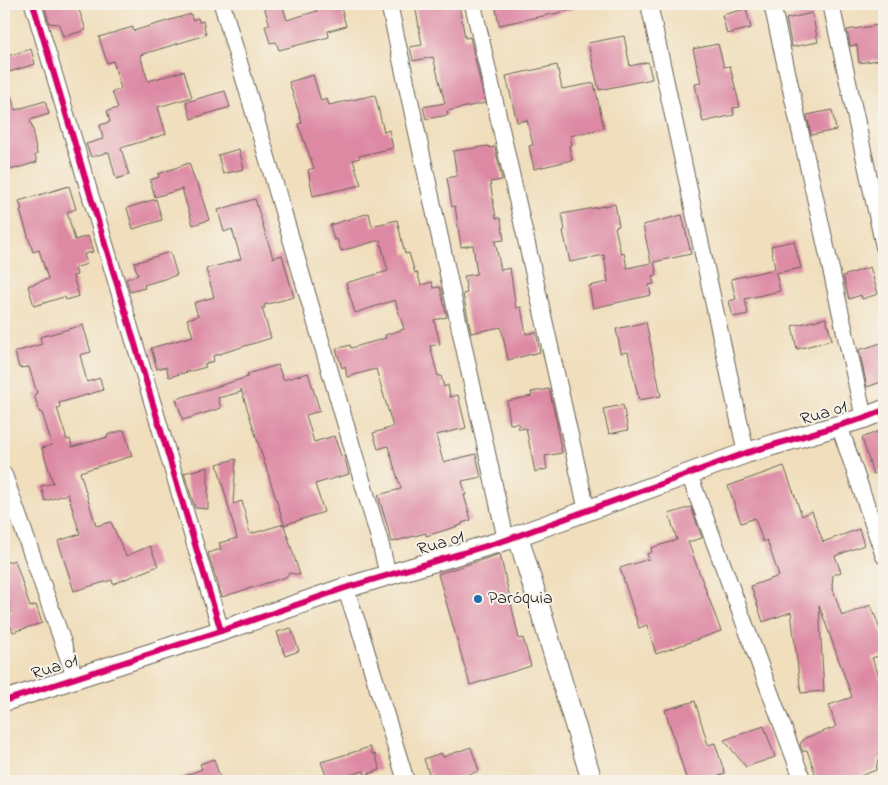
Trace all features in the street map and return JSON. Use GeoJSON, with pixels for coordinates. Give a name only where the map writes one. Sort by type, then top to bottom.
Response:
{"type":"FeatureCollection","features":[{"type":"Feature","properties":{"kind":"street"},"geometry":{"type":"LineString","coordinates":[[33,4],[221,631]]}},
{"type":"Feature","properties":{"kind":"street"},"geometry":{"type":"LineString","coordinates":[[222,4],[376,528],[388,575]]}},
{"type":"Feature","properties":{"kind":"street"},"geometry":{"type":"LineString","coordinates":[[389,4],[512,538],[592,781]]}},
{"type":"Feature","properties":{"kind":"street"},"geometry":{"type":"LineString","coordinates":[[473,4],[587,512]]}},
{"type":"Feature","properties":{"kind":"street"},"geometry":{"type":"LineString","coordinates":[[649,4],[746,453]]}},
{"type":"Feature","properties":{"kind":"street"},"geometry":{"type":"LineString","coordinates":[[772,4],[864,418]]}},
{"type":"Feature","properties":{"kind":"street"},"geometry":{"type":"LineString","coordinates":[[831,4],[884,247]]}},
{"type":"Feature","properties":{"kind":"street","name":"Rua 01"},"geometry":{"type":"LineString","coordinates":[[4,701],[221,631],[345,588],[512,538],[746,453],[864,418],[884,410]]}},
{"type":"Feature","properties":{"kind":"street"},"geometry":{"type":"LineString","coordinates":[[839,425],[884,556]]}},
{"type":"Feature","properties":{"kind":"street"},"geometry":{"type":"LineString","coordinates":[[4,474],[75,677]]}},
{"type":"Feature","properties":{"kind":"street"},"geometry":{"type":"LineString","coordinates":[[689,474],[803,781]]}},
{"type":"Feature","properties":{"kind":"street"},"geometry":{"type":"LineString","coordinates":[[345,588],[359,627],[406,781]]}},
{"type":"Feature","properties":{"kind":"building"},"geometry":{"type":"Polygon","coordinates":[[[44,4],[77,4],[86,30],[63,37],[59,24],[49,23],[44,4]]]}},
{"type":"Feature","properties":{"kind":"building"},"geometry":{"type":"Polygon","coordinates":[[[263,4],[282,4],[287,20],[317,11],[316,9],[340,4],[346,26],[328,31],[329,37],[279,50],[276,42],[270,43],[265,26],[270,25],[263,4]]]}},
{"type":"Feature","properties":{"kind":"building"},"geometry":{"type":"Polygon","coordinates":[[[415,4],[459,4],[465,38],[470,37],[485,103],[447,111],[448,115],[426,119],[423,107],[445,103],[433,57],[413,61],[410,47],[422,45],[415,4]]]}},
{"type":"Feature","properties":{"kind":"building"},"geometry":{"type":"Polygon","coordinates":[[[495,4],[571,4],[572,10],[499,25],[495,4]]]}},
{"type":"Feature","properties":{"kind":"building"},"geometry":{"type":"Polygon","coordinates":[[[746,9],[751,28],[727,34],[722,15],[746,9]]]}},
{"type":"Feature","properties":{"kind":"building"},"geometry":{"type":"Polygon","coordinates":[[[812,13],[818,42],[792,47],[786,19],[812,13]]]}},
{"type":"Feature","properties":{"kind":"building"},"geometry":{"type":"Polygon","coordinates":[[[191,14],[192,20],[198,18],[199,22],[203,21],[206,35],[140,55],[148,81],[184,71],[192,97],[158,107],[166,134],[121,148],[129,175],[116,179],[109,152],[91,157],[86,144],[103,139],[100,125],[110,122],[107,111],[118,108],[112,92],[121,89],[113,61],[107,63],[99,37],[133,27],[133,31],[191,14]]]}},
{"type":"Feature","properties":{"kind":"building"},"geometry":{"type":"Polygon","coordinates":[[[879,25],[882,43],[884,43],[884,59],[859,63],[857,45],[850,46],[847,30],[879,25]]]}},
{"type":"Feature","properties":{"kind":"building"},"geometry":{"type":"Polygon","coordinates":[[[624,36],[630,66],[648,62],[652,79],[599,90],[588,43],[624,36]]]}},
{"type":"Feature","properties":{"kind":"building"},"geometry":{"type":"Polygon","coordinates":[[[718,44],[724,67],[730,66],[740,107],[733,108],[734,115],[703,122],[695,84],[701,83],[693,49],[718,44]]]}},
{"type":"Feature","properties":{"kind":"building"},"geometry":{"type":"Polygon","coordinates":[[[31,49],[35,64],[6,73],[4,57],[31,49]]]}},
{"type":"Feature","properties":{"kind":"building"},"geometry":{"type":"Polygon","coordinates":[[[557,65],[562,89],[594,83],[604,128],[570,136],[572,145],[569,146],[572,160],[534,169],[529,146],[533,145],[527,120],[517,122],[506,76],[557,65]]]}},
{"type":"Feature","properties":{"kind":"building"},"geometry":{"type":"Polygon","coordinates":[[[313,75],[321,101],[327,99],[329,105],[375,95],[384,132],[389,130],[393,148],[359,156],[360,158],[353,160],[361,185],[313,196],[308,170],[314,168],[298,124],[302,123],[289,82],[313,75]]]}},
{"type":"Feature","properties":{"kind":"building"},"geometry":{"type":"Polygon","coordinates":[[[8,84],[15,110],[45,101],[49,114],[30,120],[34,133],[37,162],[7,171],[4,160],[4,85],[8,84]]]}},
{"type":"Feature","properties":{"kind":"building"},"geometry":{"type":"Polygon","coordinates":[[[225,91],[230,107],[191,119],[186,102],[225,91]]]}},
{"type":"Feature","properties":{"kind":"building"},"geometry":{"type":"Polygon","coordinates":[[[832,110],[836,130],[811,135],[807,115],[832,110]]]}},
{"type":"Feature","properties":{"kind":"building"},"geometry":{"type":"Polygon","coordinates":[[[489,146],[490,148],[495,147],[502,180],[490,182],[496,218],[501,220],[504,240],[495,241],[501,270],[510,268],[516,308],[521,307],[526,334],[536,332],[540,352],[508,360],[501,327],[471,333],[463,294],[467,293],[464,276],[477,274],[473,245],[461,247],[455,206],[452,207],[447,178],[457,176],[453,151],[489,146]]]}},
{"type":"Feature","properties":{"kind":"building"},"geometry":{"type":"Polygon","coordinates":[[[239,149],[244,169],[223,174],[218,155],[239,149]]]}},
{"type":"Feature","properties":{"kind":"building"},"geometry":{"type":"Polygon","coordinates":[[[189,163],[195,181],[198,184],[209,220],[193,225],[182,189],[155,197],[150,180],[159,177],[158,174],[189,163]]]}},
{"type":"Feature","properties":{"kind":"building"},"geometry":{"type":"Polygon","coordinates":[[[69,186],[76,209],[67,212],[75,240],[88,236],[93,252],[84,254],[87,264],[75,268],[77,275],[73,276],[79,296],[66,300],[65,297],[60,298],[34,306],[28,286],[48,279],[39,250],[33,252],[19,201],[69,186]]]}},
{"type":"Feature","properties":{"kind":"building"},"geometry":{"type":"Polygon","coordinates":[[[156,199],[162,220],[133,229],[127,208],[156,199]]]}},
{"type":"Feature","properties":{"kind":"building"},"geometry":{"type":"Polygon","coordinates":[[[255,199],[273,258],[282,255],[294,297],[264,305],[265,308],[262,308],[271,338],[213,356],[214,361],[204,364],[206,367],[169,377],[166,367],[157,369],[151,348],[193,336],[187,319],[198,316],[194,303],[214,297],[206,269],[241,259],[232,229],[224,232],[218,210],[255,199]]]}},
{"type":"Feature","properties":{"kind":"building"},"geometry":{"type":"Polygon","coordinates":[[[615,204],[619,226],[615,227],[621,254],[624,253],[627,268],[651,263],[643,225],[682,215],[691,254],[654,262],[657,275],[652,276],[654,284],[649,285],[651,295],[593,308],[589,286],[608,282],[604,255],[570,262],[563,231],[565,230],[562,214],[615,204]]]}},
{"type":"Feature","properties":{"kind":"building"},"geometry":{"type":"Polygon","coordinates":[[[369,213],[372,226],[397,220],[405,254],[409,253],[421,285],[432,282],[433,288],[440,287],[447,317],[434,320],[440,344],[430,346],[438,376],[441,376],[444,387],[448,385],[450,397],[458,395],[466,428],[436,435],[443,462],[476,454],[481,477],[462,481],[471,520],[462,523],[462,525],[426,536],[426,533],[392,542],[378,495],[401,489],[388,446],[378,449],[373,433],[393,427],[376,369],[347,377],[345,366],[342,368],[336,349],[350,345],[351,348],[386,338],[385,335],[404,329],[395,300],[355,313],[346,283],[388,271],[380,240],[341,251],[337,239],[334,240],[330,225],[369,213]]]}},
{"type":"Feature","properties":{"kind":"building"},"geometry":{"type":"Polygon","coordinates":[[[794,241],[801,268],[776,273],[780,291],[745,299],[748,314],[733,317],[729,301],[736,299],[731,279],[775,269],[771,246],[794,241]]]}},
{"type":"Feature","properties":{"kind":"building"},"geometry":{"type":"Polygon","coordinates":[[[170,252],[177,275],[144,285],[145,288],[130,292],[126,279],[138,275],[134,263],[170,252]]]}},
{"type":"Feature","properties":{"kind":"building"},"geometry":{"type":"Polygon","coordinates":[[[870,267],[878,294],[862,299],[861,295],[849,299],[843,276],[870,267]]]}},
{"type":"Feature","properties":{"kind":"building"},"geometry":{"type":"Polygon","coordinates":[[[826,318],[832,340],[797,349],[792,326],[826,318]]]}},
{"type":"Feature","properties":{"kind":"building"},"geometry":{"type":"Polygon","coordinates":[[[646,322],[661,396],[639,400],[628,352],[621,353],[616,329],[646,322]]]}},
{"type":"Feature","properties":{"kind":"building"},"geometry":{"type":"Polygon","coordinates":[[[83,325],[91,352],[80,355],[87,382],[100,378],[103,390],[59,403],[60,407],[57,408],[67,440],[70,439],[72,447],[108,437],[107,435],[124,430],[132,456],[80,472],[96,526],[111,522],[126,556],[150,546],[158,566],[113,584],[112,580],[74,591],[58,541],[80,534],[68,494],[45,501],[41,486],[53,483],[42,448],[52,445],[42,412],[40,413],[34,395],[37,393],[29,367],[19,368],[15,352],[42,344],[40,337],[83,325]]]}},
{"type":"Feature","properties":{"kind":"building"},"geometry":{"type":"Polygon","coordinates":[[[881,343],[884,353],[884,381],[867,387],[859,350],[881,343]]]}},
{"type":"Feature","properties":{"kind":"building"},"geometry":{"type":"Polygon","coordinates":[[[278,365],[283,380],[308,373],[320,411],[306,415],[314,442],[334,436],[341,456],[344,455],[349,474],[315,484],[324,512],[284,525],[300,575],[289,573],[286,577],[222,597],[208,553],[221,549],[219,543],[237,538],[217,464],[236,459],[233,504],[242,501],[250,534],[284,524],[241,389],[241,392],[218,398],[221,408],[183,420],[176,399],[248,377],[247,374],[278,365]]]}},
{"type":"Feature","properties":{"kind":"building"},"geometry":{"type":"Polygon","coordinates":[[[549,389],[562,453],[545,456],[547,469],[535,472],[526,428],[519,429],[518,423],[510,424],[507,401],[532,396],[531,392],[549,389]]]}},
{"type":"Feature","properties":{"kind":"building"},"geometry":{"type":"Polygon","coordinates":[[[623,405],[628,430],[609,434],[603,409],[623,405]]]}},
{"type":"Feature","properties":{"kind":"building"},"geometry":{"type":"Polygon","coordinates":[[[884,429],[884,470],[873,474],[862,438],[884,429]]]}},
{"type":"Feature","properties":{"kind":"building"},"geometry":{"type":"Polygon","coordinates":[[[784,466],[802,516],[812,511],[823,542],[859,529],[864,545],[835,556],[841,572],[833,575],[832,586],[842,616],[871,605],[884,640],[884,654],[872,658],[884,688],[884,757],[878,760],[876,770],[847,781],[845,777],[834,781],[818,781],[807,750],[803,752],[800,744],[805,738],[836,727],[829,705],[852,697],[819,605],[824,691],[801,693],[791,612],[763,622],[751,586],[779,576],[767,540],[763,542],[755,518],[741,523],[728,486],[784,466]]]}},
{"type":"Feature","properties":{"kind":"building"},"geometry":{"type":"Polygon","coordinates":[[[208,467],[208,509],[195,508],[184,473],[208,467]]]}},
{"type":"Feature","properties":{"kind":"building"},"geometry":{"type":"Polygon","coordinates":[[[691,507],[702,538],[688,542],[721,631],[656,654],[647,625],[639,628],[620,568],[649,559],[647,554],[652,552],[651,548],[677,540],[669,514],[691,507]]]}},
{"type":"Feature","properties":{"kind":"building","name":"Paróquia"},"geometry":{"type":"Polygon","coordinates":[[[500,554],[519,639],[523,638],[531,666],[470,685],[438,574],[500,554]]]}},
{"type":"Feature","properties":{"kind":"building"},"geometry":{"type":"Polygon","coordinates":[[[15,560],[30,607],[36,605],[42,623],[13,632],[6,614],[11,613],[6,588],[4,589],[4,563],[15,560]]]}},
{"type":"Feature","properties":{"kind":"building"},"geometry":{"type":"Polygon","coordinates":[[[291,628],[299,651],[285,656],[277,632],[291,628]]]}},
{"type":"Feature","properties":{"kind":"building"},"geometry":{"type":"Polygon","coordinates":[[[695,701],[708,745],[715,743],[725,774],[706,781],[687,781],[665,710],[695,701]]]}},
{"type":"Feature","properties":{"kind":"building"},"geometry":{"type":"Polygon","coordinates":[[[764,726],[775,757],[746,767],[724,740],[764,726]]]}},
{"type":"Feature","properties":{"kind":"building"},"geometry":{"type":"Polygon","coordinates":[[[370,747],[372,754],[375,754],[380,770],[365,775],[364,771],[328,781],[321,762],[370,747]]]}},
{"type":"Feature","properties":{"kind":"building"},"geometry":{"type":"Polygon","coordinates":[[[471,747],[479,771],[449,781],[433,781],[424,759],[441,753],[443,757],[471,747]]]}},
{"type":"Feature","properties":{"kind":"building"},"geometry":{"type":"Polygon","coordinates":[[[214,759],[221,781],[172,781],[202,769],[200,764],[214,759]]]}},
{"type":"Feature","properties":{"kind":"cycle path"},"geometry":{"type":"LineString","coordinates":[[33,4],[221,631]]}},
{"type":"Feature","properties":{"kind":"cycle path"},"geometry":{"type":"LineString","coordinates":[[4,701],[221,631],[345,588],[506,540],[746,453],[864,418],[884,410]]}},
{"type":"Feature","properties":{"kind":"place","name":"Paróquia"},"geometry":{"type":"Point","coordinates":[478,599]}}]}
